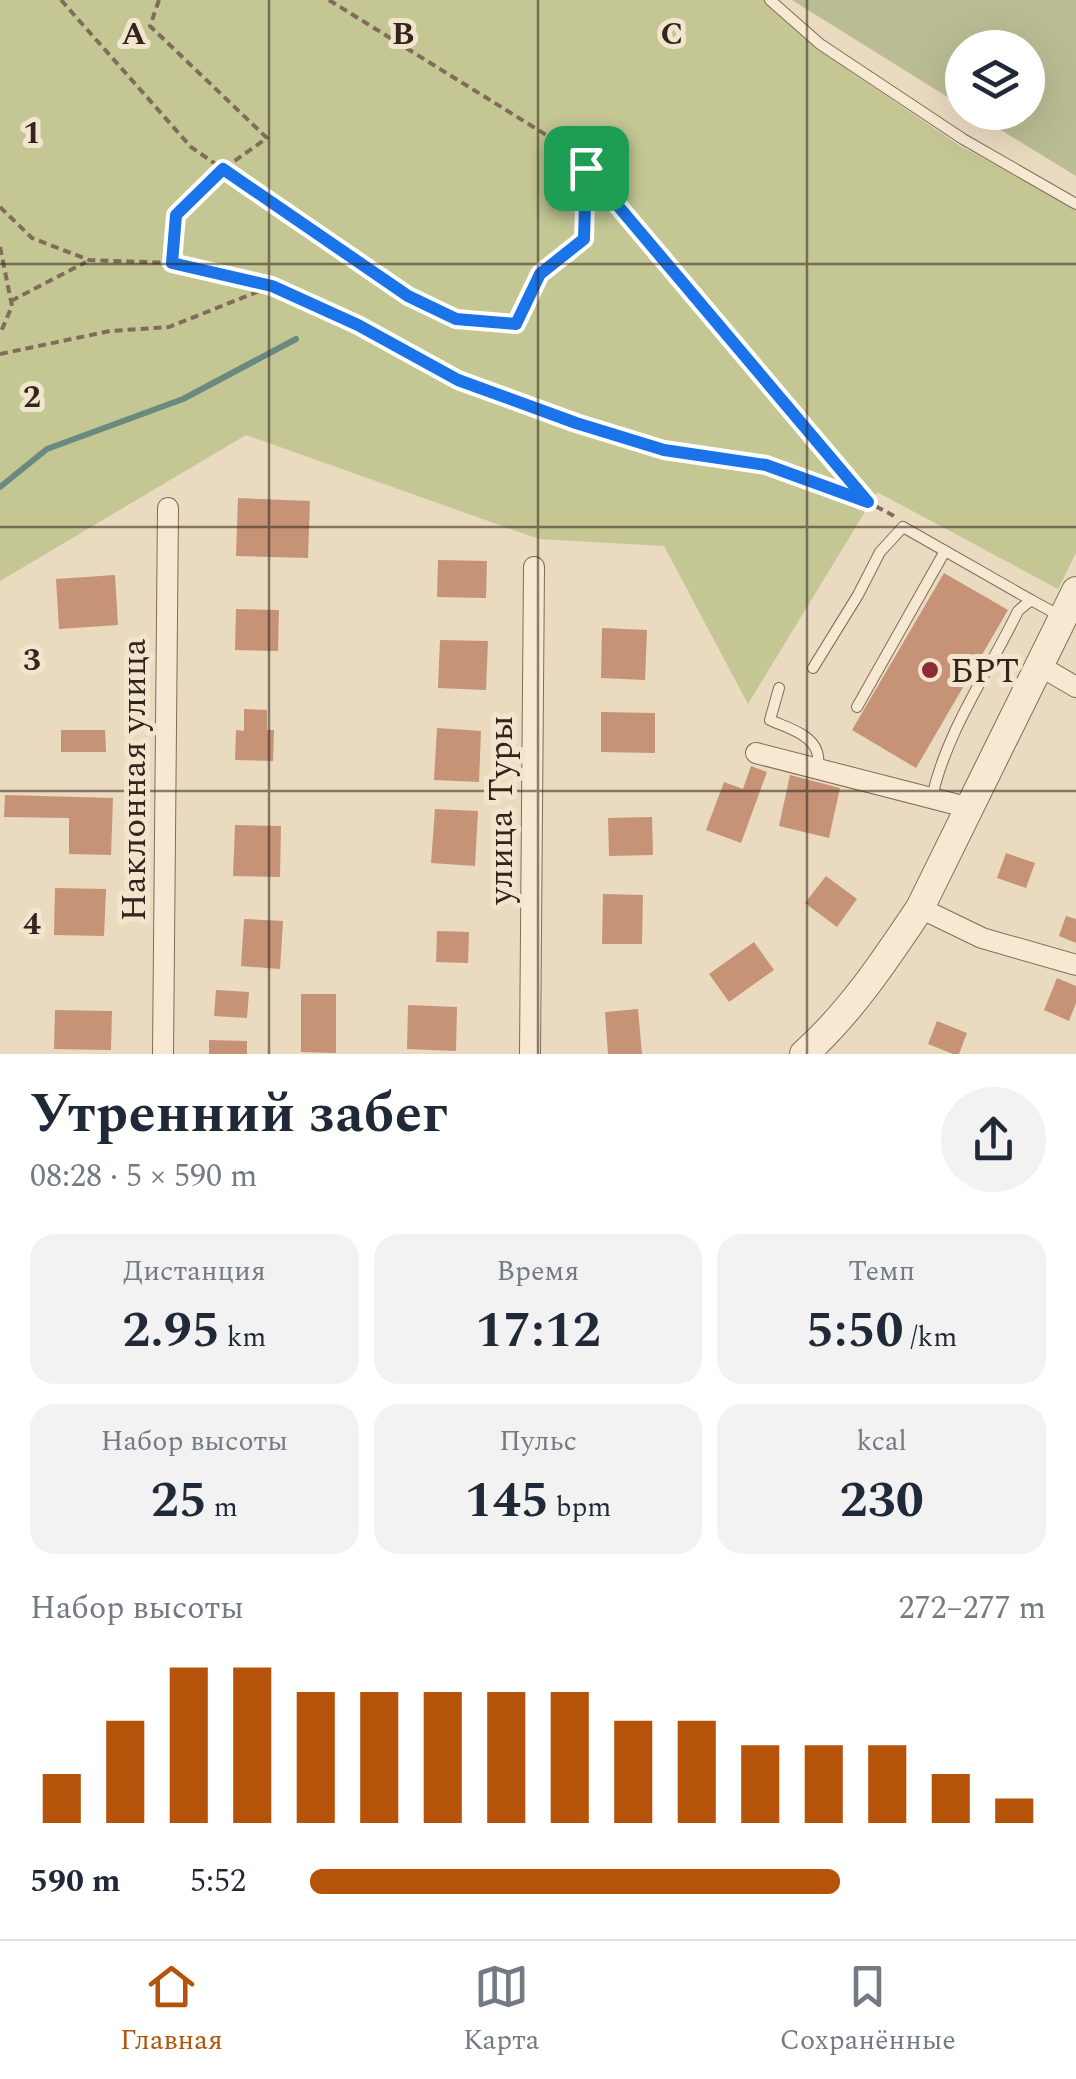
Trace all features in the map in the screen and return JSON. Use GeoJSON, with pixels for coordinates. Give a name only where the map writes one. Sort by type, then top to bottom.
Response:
{"type":"FeatureCollection","features":[{"type":"Feature","properties":{"kind":"street","name":"Наклонная улица"},"geometry":{"type":"LineString","coordinates":[[163,1054],[168,508]]}},
{"type":"Feature","properties":{"kind":"street","name":"улица Туры"},"geometry":{"type":"LineString","coordinates":[[530,1054],[534,567]]}},
{"type":"Feature","properties":{"kind":"street"},"geometry":{"type":"LineString","coordinates":[[804,1054],[832,1043],[920,908],[1076,590]]}},
{"type":"Feature","properties":{"kind":"street"},"geometry":{"type":"LineString","coordinates":[[1040,666],[1076,687]]}},
{"type":"Feature","properties":{"kind":"street"},"geometry":{"type":"LineString","coordinates":[[756,752],[970,808]]}},
{"type":"Feature","properties":{"kind":"street"},"geometry":{"type":"LineString","coordinates":[[920,908],[982,938],[1076,965]]}},
{"type":"Feature","properties":{"kind":"lane"},"geometry":{"type":"LineString","coordinates":[[770,0],[836,55],[963,139],[1076,204]]}},
{"type":"Feature","properties":{"kind":"lane"},"geometry":{"type":"LineString","coordinates":[[813,668],[880,552],[902,527],[1063,618]]}},
{"type":"Feature","properties":{"kind":"lane"},"geometry":{"type":"LineString","coordinates":[[857,707],[945,552]]}},
{"type":"Feature","properties":{"kind":"lane"},"geometry":{"type":"LineString","coordinates":[[932,798],[939,767],[960,720],[1018,611],[1032,600]]}},
{"type":"Feature","properties":{"kind":"lane"},"geometry":{"type":"LineString","coordinates":[[779,688],[770,720],[812,742],[818,752],[818,768]]}},
{"type":"Feature","properties":{"kind":"path"},"geometry":{"type":"LineString","coordinates":[[61,0],[191,147],[408,296],[456,319],[516,324],[540,274],[584,239],[586,168]]}},
{"type":"Feature","properties":{"kind":"path"},"geometry":{"type":"LineString","coordinates":[[159,0],[150,26],[267,138],[223,169],[176,215],[172,263]]}},
{"type":"Feature","properties":{"kind":"path"},"geometry":{"type":"LineString","coordinates":[[329,0],[572,152],[868,502]]}},
{"type":"Feature","properties":{"kind":"path"},"geometry":{"type":"LineString","coordinates":[[0,207],[32,238],[89,260],[172,263],[272,286],[358,325],[458,380],[664,450],[766,465],[868,502],[901,520]]}},
{"type":"Feature","properties":{"kind":"path"},"geometry":{"type":"LineString","coordinates":[[0,247],[12,306],[0,334]]}},
{"type":"Feature","properties":{"kind":"path"},"geometry":{"type":"LineString","coordinates":[[11,301],[89,260]]}},
{"type":"Feature","properties":{"kind":"path"},"geometry":{"type":"LineString","coordinates":[[0,354],[110,331],[169,327],[272,286]]}},
{"type":"Feature","properties":{"kind":"green space"},"geometry":{"type":"Polygon","coordinates":[[[0,0],[770,0],[816,48],[960,146],[1076,206],[1076,553],[1058,589],[877,492],[748,704],[664,546],[539,539],[246,435],[0,581],[0,0]]]}},
{"type":"Feature","properties":{"kind":"green space"},"geometry":{"type":"Polygon","coordinates":[[[792,0],[1076,0],[1076,176],[1001,130],[1045,130],[1045,30],[945,30],[945,95],[792,0]]]}},
{"type":"Feature","properties":{"kind":"building"},"geometry":{"type":"Polygon","coordinates":[[[238,498],[310,501],[308,558],[236,556],[238,498]]]}},
{"type":"Feature","properties":{"kind":"building"},"geometry":{"type":"Polygon","coordinates":[[[438,560],[487,561],[486,598],[437,597],[438,560]]]}},
{"type":"Feature","properties":{"kind":"building","name":"БРТ"},"geometry":{"type":"Polygon","coordinates":[[[944,573],[1008,610],[916,768],[852,730],[944,573]]]}},
{"type":"Feature","properties":{"kind":"building"},"geometry":{"type":"Polygon","coordinates":[[[115,575],[118,625],[59,629],[56,579],[115,575]]]}},
{"type":"Feature","properties":{"kind":"building"},"geometry":{"type":"Polygon","coordinates":[[[236,609],[279,610],[278,651],[235,650],[236,609]]]}},
{"type":"Feature","properties":{"kind":"building"},"geometry":{"type":"Polygon","coordinates":[[[602,628],[647,630],[645,680],[601,678],[602,628]]]}},
{"type":"Feature","properties":{"kind":"building"},"geometry":{"type":"Polygon","coordinates":[[[440,640],[488,641],[486,690],[438,688],[440,640]]]}},
{"type":"Feature","properties":{"kind":"building"},"geometry":{"type":"Polygon","coordinates":[[[244,709],[267,710],[267,730],[274,730],[273,761],[235,760],[236,730],[244,731],[244,709]]]}},
{"type":"Feature","properties":{"kind":"building"},"geometry":{"type":"Polygon","coordinates":[[[601,712],[655,713],[655,753],[601,752],[601,712]]]}},
{"type":"Feature","properties":{"kind":"building"},"geometry":{"type":"Polygon","coordinates":[[[437,728],[481,731],[479,782],[434,780],[437,728]]]}},
{"type":"Feature","properties":{"kind":"building"},"geometry":{"type":"Polygon","coordinates":[[[61,730],[105,730],[106,752],[61,752],[61,730]]]}},
{"type":"Feature","properties":{"kind":"building"},"geometry":{"type":"Polygon","coordinates":[[[751,766],[767,772],[741,843],[706,830],[724,782],[743,789],[751,766]]]}},
{"type":"Feature","properties":{"kind":"building"},"geometry":{"type":"Polygon","coordinates":[[[790,775],[840,788],[829,838],[779,826],[790,775]]]}},
{"type":"Feature","properties":{"kind":"building"},"geometry":{"type":"Polygon","coordinates":[[[5,795],[113,798],[111,855],[69,854],[69,818],[4,817],[5,795]]]}},
{"type":"Feature","properties":{"kind":"building"},"geometry":{"type":"Polygon","coordinates":[[[435,809],[478,811],[475,866],[431,863],[435,809]]]}},
{"type":"Feature","properties":{"kind":"building"},"geometry":{"type":"Polygon","coordinates":[[[652,817],[653,855],[609,856],[608,818],[652,817]]]}},
{"type":"Feature","properties":{"kind":"building"},"geometry":{"type":"Polygon","coordinates":[[[235,825],[281,826],[280,877],[233,876],[235,825]]]}},
{"type":"Feature","properties":{"kind":"building"},"geometry":{"type":"Polygon","coordinates":[[[1006,853],[1035,863],[1026,888],[997,878],[1006,853]]]}},
{"type":"Feature","properties":{"kind":"building"},"geometry":{"type":"Polygon","coordinates":[[[826,876],[857,899],[837,927],[805,903],[826,876]]]}},
{"type":"Feature","properties":{"kind":"building"},"geometry":{"type":"Polygon","coordinates":[[[55,888],[106,889],[104,936],[54,935],[55,888]]]}},
{"type":"Feature","properties":{"kind":"building"},"geometry":{"type":"Polygon","coordinates":[[[603,894],[643,895],[642,944],[602,944],[603,894]]]}},
{"type":"Feature","properties":{"kind":"building"},"geometry":{"type":"Polygon","coordinates":[[[1066,916],[1076,919],[1076,943],[1059,936],[1066,916]]]}},
{"type":"Feature","properties":{"kind":"building"},"geometry":{"type":"Polygon","coordinates":[[[244,919],[283,921],[280,969],[241,966],[244,919]]]}},
{"type":"Feature","properties":{"kind":"building"},"geometry":{"type":"Polygon","coordinates":[[[437,931],[469,932],[468,963],[436,962],[437,931]]]}},
{"type":"Feature","properties":{"kind":"building"},"geometry":{"type":"Polygon","coordinates":[[[754,942],[774,970],[729,1002],[709,974],[754,942]]]}},
{"type":"Feature","properties":{"kind":"building"},"geometry":{"type":"Polygon","coordinates":[[[1057,978],[1076,986],[1076,1003],[1069,1021],[1044,1010],[1057,978]]]}},
{"type":"Feature","properties":{"kind":"building"},"geometry":{"type":"Polygon","coordinates":[[[216,990],[249,992],[247,1018],[214,1016],[216,990]]]}},
{"type":"Feature","properties":{"kind":"building"},"geometry":{"type":"Polygon","coordinates":[[[301,994],[336,994],[336,1053],[301,1052],[301,994]]]}},
{"type":"Feature","properties":{"kind":"building"},"geometry":{"type":"Polygon","coordinates":[[[408,1005],[457,1007],[456,1051],[407,1049],[408,1005]]]}},
{"type":"Feature","properties":{"kind":"building"},"geometry":{"type":"Polygon","coordinates":[[[638,1009],[642,1054],[608,1054],[605,1012],[638,1009]]]}},
{"type":"Feature","properties":{"kind":"building"},"geometry":{"type":"Polygon","coordinates":[[[55,1010],[112,1011],[111,1050],[54,1049],[55,1010]]]}},
{"type":"Feature","properties":{"kind":"building"},"geometry":{"type":"Polygon","coordinates":[[[937,1021],[967,1033],[959,1054],[928,1044],[937,1021]]]}},
{"type":"Feature","properties":{"kind":"building"},"geometry":{"type":"Polygon","coordinates":[[[209,1040],[247,1041],[247,1054],[209,1054],[209,1040]]]}},
{"type":"Feature","properties":{"kind":"waterway"},"geometry":{"type":"LineString","coordinates":[[0,487],[47,449],[183,399],[296,339]]}},
{"type":"Feature","properties":{"kind":"place","name":"БРТ"},"geometry":{"type":"Point","coordinates":[930,670]}},
{"type":"Feature","properties":{"kind":"route"},"geometry":{"type":"LineString","coordinates":[[586,168],[868,502],[766,465],[664,450],[576,423],[458,380],[358,325],[272,286],[172,263],[176,215],[223,169],[408,296],[456,319],[516,324],[540,274],[584,239],[586,168]]}}]}
